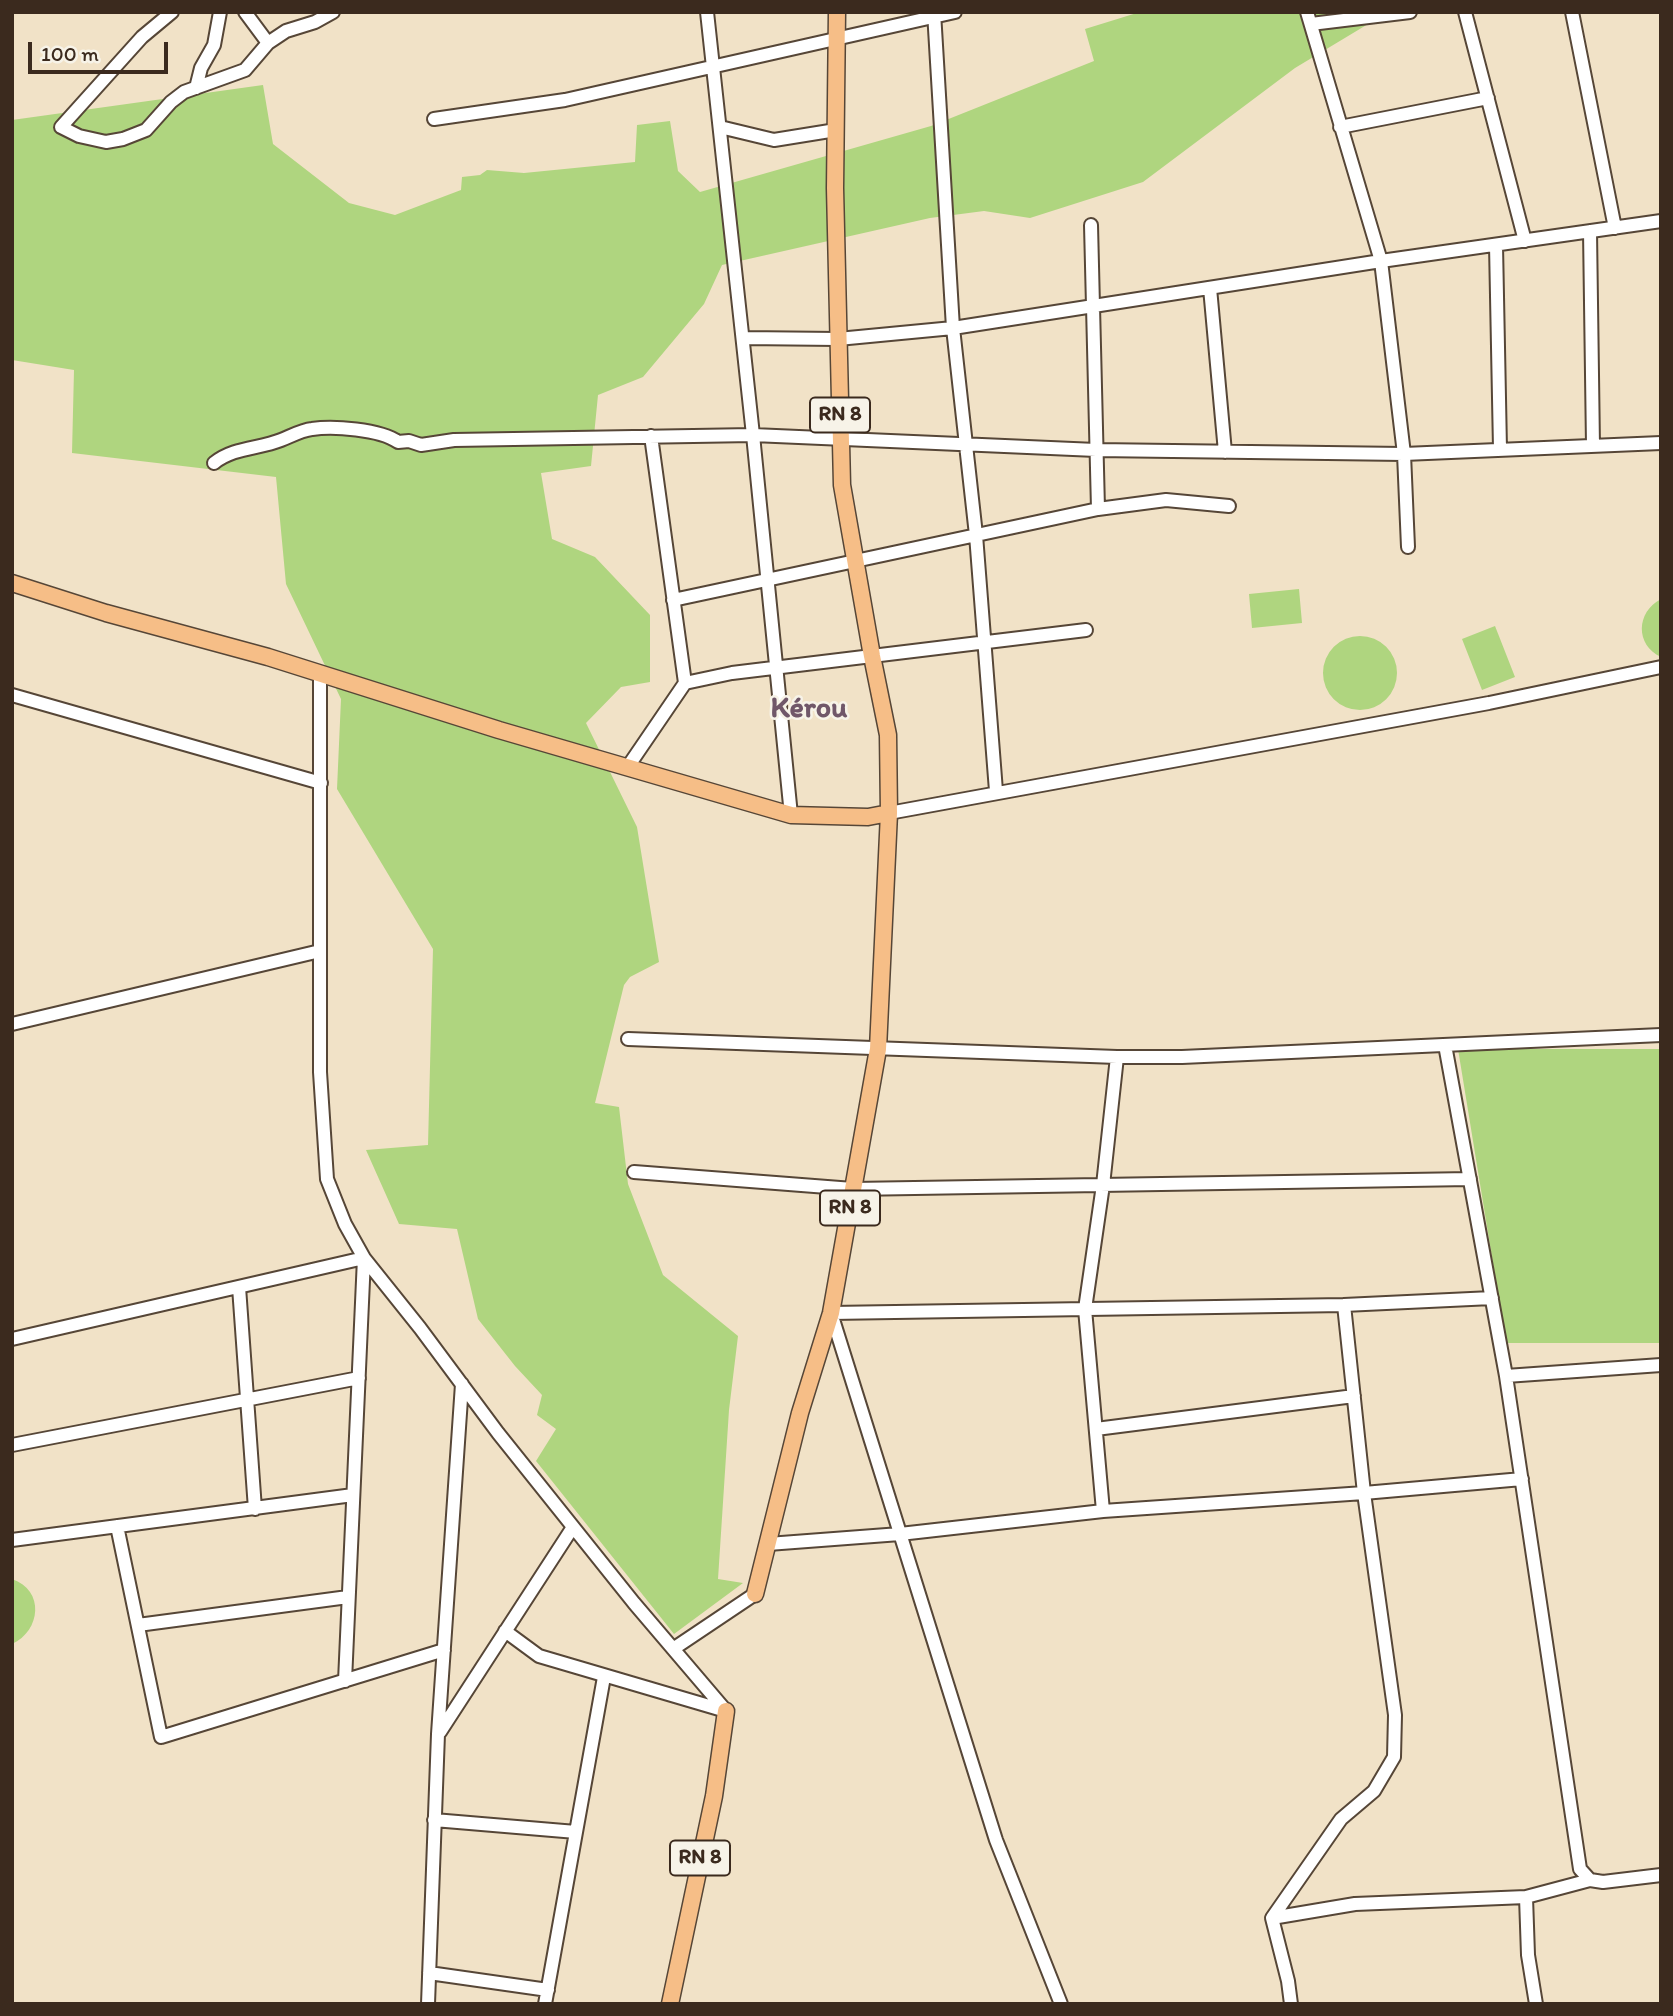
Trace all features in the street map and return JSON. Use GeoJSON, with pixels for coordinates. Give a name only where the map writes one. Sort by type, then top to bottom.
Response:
{"type":"FeatureCollection","features":[{"type":"Feature","properties":{"kind":"main road","name":"RN 8"},"geometry":{"type":"LineString","coordinates":[[755,1594],[800,1413],[831,1313],[878,1048],[889,813],[888,735],[842,485],[837,338],[837,12]]}},
{"type":"Feature","properties":{"kind":"main road"},"geometry":{"type":"LineString","coordinates":[[12,583],[106,614],[268,657],[499,730],[791,815],[867,817],[889,813]]}},
{"type":"Feature","properties":{"kind":"main road","name":"RN 8"},"geometry":{"type":"LineString","coordinates":[[670,2004],[714,1796],[726,1711]]}},
{"type":"Feature","properties":{"kind":"street"},"geometry":{"type":"LineString","coordinates":[[172,12],[142,37],[61,127],[79,136],[106,142],[124,139],[146,130],[171,102],[184,92],[245,70],[268,43],[286,31],[315,22],[333,12]]}},
{"type":"Feature","properties":{"kind":"street"},"geometry":{"type":"LineString","coordinates":[[196,88],[201,68],[214,45],[220,12]]}},
{"type":"Feature","properties":{"kind":"street"},"geometry":{"type":"LineString","coordinates":[[245,12],[268,43]]}},
{"type":"Feature","properties":{"kind":"street"},"geometry":{"type":"LineString","coordinates":[[707,12],[791,815]]}},
{"type":"Feature","properties":{"kind":"street"},"geometry":{"type":"LineString","coordinates":[[434,119],[565,100],[955,12]]}},
{"type":"Feature","properties":{"kind":"street"},"geometry":{"type":"LineString","coordinates":[[1408,547],[1404,454],[1381,261],[1309,18],[1410,12]]}},
{"type":"Feature","properties":{"kind":"street"},"geometry":{"type":"LineString","coordinates":[[1465,12],[1525,241]]}},
{"type":"Feature","properties":{"kind":"street"},"geometry":{"type":"LineString","coordinates":[[1572,12],[1615,228]]}},
{"type":"Feature","properties":{"kind":"street"},"geometry":{"type":"LineString","coordinates":[[934,15],[953,328],[976,535],[996,791]]}},
{"type":"Feature","properties":{"kind":"street"},"geometry":{"type":"LineString","coordinates":[[1340,127],[1488,98]]}},
{"type":"Feature","properties":{"kind":"street"},"geometry":{"type":"LineString","coordinates":[[720,127],[774,140],[836,130]]}},
{"type":"Feature","properties":{"kind":"street"},"geometry":{"type":"LineString","coordinates":[[743,338],[837,338],[953,328],[1381,261],[1661,221]]}},
{"type":"Feature","properties":{"kind":"street"},"geometry":{"type":"LineString","coordinates":[[1091,225],[1098,509]]}},
{"type":"Feature","properties":{"kind":"street"},"geometry":{"type":"LineString","coordinates":[[1590,231],[1593,446]]}},
{"type":"Feature","properties":{"kind":"street"},"geometry":{"type":"LineString","coordinates":[[1496,245],[1500,449]]}},
{"type":"Feature","properties":{"kind":"street"},"geometry":{"type":"LineString","coordinates":[[1210,288],[1225,452]]}},
{"type":"Feature","properties":{"kind":"street"},"geometry":{"type":"LineString","coordinates":[[214,463],[232,453],[314,429],[363,431],[390,436],[398,442],[409,441],[421,445],[454,440],[753,435],[1096,450],[1404,454],[1661,443]]}},
{"type":"Feature","properties":{"kind":"street"},"geometry":{"type":"LineString","coordinates":[[627,768],[685,683],[651,436]]}},
{"type":"Feature","properties":{"kind":"street"},"geometry":{"type":"LineString","coordinates":[[673,600],[1098,509],[1167,500],[1228,506]]}},
{"type":"Feature","properties":{"kind":"street"},"geometry":{"type":"LineString","coordinates":[[685,683],[776,667],[1086,630]]}},
{"type":"Feature","properties":{"kind":"street"},"geometry":{"type":"LineString","coordinates":[[889,813],[996,791],[1476,705],[1661,667]]}},
{"type":"Feature","properties":{"kind":"street"},"geometry":{"type":"LineString","coordinates":[[320,674],[320,1072],[327,1179],[345,1224],[364,1258],[573,1527],[726,1711]]}},
{"type":"Feature","properties":{"kind":"street"},"geometry":{"type":"LineString","coordinates":[[12,695],[321,783]]}},
{"type":"Feature","properties":{"kind":"street"},"geometry":{"type":"LineString","coordinates":[[12,1024],[320,951]]}},
{"type":"Feature","properties":{"kind":"street"},"geometry":{"type":"LineString","coordinates":[[628,1039],[1117,1057],[1182,1057],[1661,1035]]}},
{"type":"Feature","properties":{"kind":"street"},"geometry":{"type":"LineString","coordinates":[[1445,1045],[1506,1376],[1576,1851],[1580,1869],[1590,1880]]}},
{"type":"Feature","properties":{"kind":"street"},"geometry":{"type":"LineString","coordinates":[[1103,1511],[1085,1309],[1103,1185],[1117,1057]]}},
{"type":"Feature","properties":{"kind":"street"},"geometry":{"type":"LineString","coordinates":[[634,1172],[853,1189],[1470,1179]]}},
{"type":"Feature","properties":{"kind":"street"},"geometry":{"type":"LineString","coordinates":[[12,1339],[364,1258]]}},
{"type":"Feature","properties":{"kind":"street"},"geometry":{"type":"LineString","coordinates":[[345,1681],[364,1258]]}},
{"type":"Feature","properties":{"kind":"street"},"geometry":{"type":"LineString","coordinates":[[239,1287],[255,1508]]}},
{"type":"Feature","properties":{"kind":"street"},"geometry":{"type":"LineString","coordinates":[[1061,2004],[996,1840],[831,1313],[1344,1305],[1492,1298]]}},
{"type":"Feature","properties":{"kind":"street"},"geometry":{"type":"LineString","coordinates":[[1290,2004],[1288,1981],[1272,1918],[1341,1819],[1374,1791],[1394,1757],[1395,1715],[1364,1493],[1344,1305]]}},
{"type":"Feature","properties":{"kind":"street"},"geometry":{"type":"LineString","coordinates":[[1506,1376],[1661,1365]]}},
{"type":"Feature","properties":{"kind":"street"},"geometry":{"type":"LineString","coordinates":[[12,1446],[359,1378]]}},
{"type":"Feature","properties":{"kind":"street"},"geometry":{"type":"LineString","coordinates":[[428,2004],[438,1734],[462,1384]]}},
{"type":"Feature","properties":{"kind":"street"},"geometry":{"type":"LineString","coordinates":[[1096,1429],[1354,1396]]}},
{"type":"Feature","properties":{"kind":"street"},"geometry":{"type":"LineString","coordinates":[[768,1544],[900,1534],[1103,1511],[1522,1479]]}},
{"type":"Feature","properties":{"kind":"street"},"geometry":{"type":"LineString","coordinates":[[12,1540],[353,1496]]}},
{"type":"Feature","properties":{"kind":"street"},"geometry":{"type":"LineString","coordinates":[[117,1526],[161,1737],[444,1650]]}},
{"type":"Feature","properties":{"kind":"street"},"geometry":{"type":"LineString","coordinates":[[438,1734],[573,1527]]}},
{"type":"Feature","properties":{"kind":"street"},"geometry":{"type":"LineString","coordinates":[[673,1649],[755,1594]]}},
{"type":"Feature","properties":{"kind":"street"},"geometry":{"type":"LineString","coordinates":[[138,1625],[348,1597]]}},
{"type":"Feature","properties":{"kind":"street"},"geometry":{"type":"LineString","coordinates":[[505,1631],[539,1656],[726,1711]]}},
{"type":"Feature","properties":{"kind":"street"},"geometry":{"type":"LineString","coordinates":[[545,2004],[604,1677]]}},
{"type":"Feature","properties":{"kind":"street"},"geometry":{"type":"LineString","coordinates":[[434,1820],[576,1832]]}},
{"type":"Feature","properties":{"kind":"street"},"geometry":{"type":"LineString","coordinates":[[1272,1918],[1355,1904],[1526,1897],[1590,1880],[1603,1882],[1661,1875]]}},
{"type":"Feature","properties":{"kind":"street"},"geometry":{"type":"LineString","coordinates":[[1526,1897],[1528,1955],[1536,2004]]}},
{"type":"Feature","properties":{"kind":"street"},"geometry":{"type":"LineString","coordinates":[[429,1973],[548,1990]]}},
{"type":"Feature","properties":{"kind":"green space"},"geometry":{"type":"Polygon","coordinates":[[[1140,12],[1388,12],[1295,68],[1143,182],[1030,218],[984,211],[930,218],[722,265],[704,304],[643,377],[598,395],[591,466],[541,473],[552,539],[595,557],[650,615],[650,682],[621,687],[586,723],[637,827],[659,962],[630,977],[624,985],[595,1103],[619,1107],[628,1184],[663,1275],[738,1336],[729,1410],[718,1579],[743,1583],[674,1634],[536,1461],[556,1429],[537,1415],[542,1395],[478,1319],[457,1229],[399,1224],[366,1150],[428,1145],[433,949],[337,789],[341,699],[286,584],[276,477],[72,453],[74,370],[12,360],[12,120],[263,85],[273,144],[349,203],[395,215],[461,190],[462,177],[480,175],[487,170],[524,173],[635,162],[637,125],[670,121],[678,171],[700,192],[931,126],[1094,61],[1085,29],[1140,12]]]}},
{"type":"Feature","properties":{"kind":"green space"},"geometry":{"type":"Polygon","coordinates":[[[1299,589],[1302,623],[1252,628],[1249,594],[1299,589]]]}},
{"type":"Feature","properties":{"kind":"green space"},"geometry":{"type":"Polygon","coordinates":[[[1661,599],[1661,657],[1647,645],[1642,628],[1647,612],[1661,599]]]}},
{"type":"Feature","properties":{"kind":"green space"},"geometry":{"type":"Polygon","coordinates":[[[1495,626],[1515,677],[1482,690],[1462,639],[1495,626]]]}},
{"type":"Feature","properties":{"kind":"green space"},"geometry":{"type":"Polygon","coordinates":[[[1360,636],[1374,639],[1386,647],[1394,659],[1397,673],[1394,687],[1386,699],[1374,707],[1360,710],[1346,707],[1334,699],[1326,687],[1323,673],[1326,659],[1334,647],[1346,639],[1360,636]]]}},
{"type":"Feature","properties":{"kind":"green space"},"geometry":{"type":"Polygon","coordinates":[[[1458,1049],[1661,1049],[1661,1343],[1506,1343],[1458,1049]]]}},
{"type":"Feature","properties":{"kind":"green space"},"geometry":{"type":"Polygon","coordinates":[[[12,1579],[23,1584],[30,1592],[35,1611],[29,1630],[12,1644],[12,1579]]]}},
{"type":"Feature","properties":{"kind":"district","name":"Kérou"},"geometry":{"type":"Point","coordinates":[809,709]}}]}
